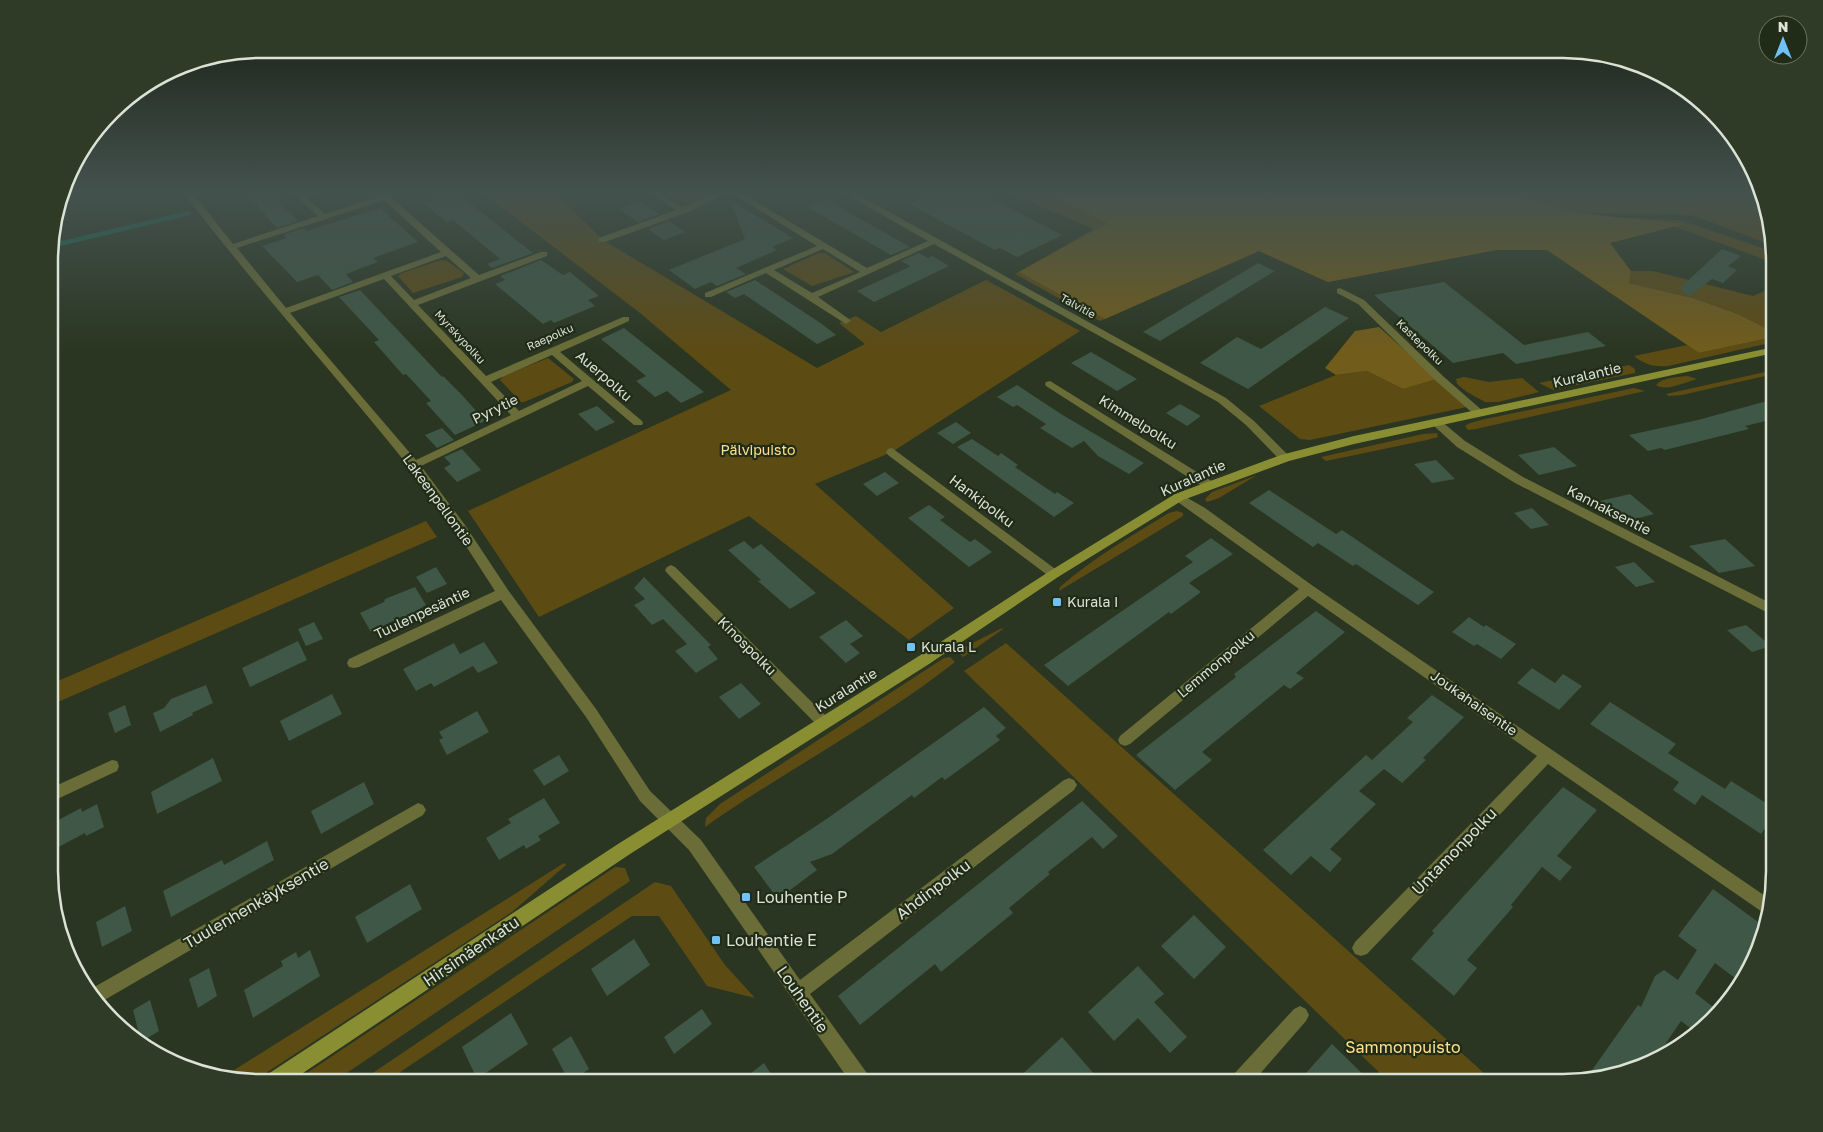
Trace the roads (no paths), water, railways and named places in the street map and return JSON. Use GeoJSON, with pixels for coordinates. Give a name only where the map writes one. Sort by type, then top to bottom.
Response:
{"type":"FeatureCollection","features":[{"type":"Feature","properties":{"kind":"street"},"geometry":{"type":"LineString","coordinates":[[232,247],[238,245]]}},
{"type":"Feature","properties":{"kind":"street"},"geometry":{"type":"LineString","coordinates":[[437,245],[476,278]]}},
{"type":"Feature","properties":{"kind":"street"},"geometry":{"type":"LineString","coordinates":[[811,297],[926,245]]}},
{"type":"Feature","properties":{"kind":"street","name":"Talvitie"},"geometry":{"type":"LineString","coordinates":[[942,245],[1222,400],[1250,423],[1285,458]]}},
{"type":"Feature","properties":{"kind":"street"},"geometry":{"type":"LineString","coordinates":[[708,295],[823,246],[865,271]]}},
{"type":"Feature","properties":{"kind":"street","name":"Lakeenpellontie"},"geometry":{"type":"LineString","coordinates":[[232,247],[284,312],[414,466],[460,528],[503,593],[591,713],[645,796],[671,820]]}},
{"type":"Feature","properties":{"kind":"street"},"geometry":{"type":"LineString","coordinates":[[284,312],[446,253]]}},
{"type":"Feature","properties":{"kind":"street"},"geometry":{"type":"LineString","coordinates":[[411,304],[544,254]]}},
{"type":"Feature","properties":{"kind":"street"},"geometry":{"type":"LineString","coordinates":[[767,270],[846,321]]}},
{"type":"Feature","properties":{"kind":"street","name":"Myrskypolku"},"geometry":{"type":"LineString","coordinates":[[384,274],[517,415]]}},
{"type":"Feature","properties":{"kind":"street","name":"Kastepolku"},"geometry":{"type":"LineString","coordinates":[[1340,291],[1361,302],[1480,414]]}},
{"type":"Feature","properties":{"kind":"street","name":"Raepolku"},"geometry":{"type":"LineString","coordinates":[[484,381],[626,318]]}},
{"type":"Feature","properties":{"kind":"street","name":"Auerpolku"},"geometry":{"type":"LineString","coordinates":[[552,350],[638,423]]}},
{"type":"Feature","properties":{"kind":"street","name":"Kuralantie"},"geometry":{"type":"LineString","coordinates":[[671,820],[823,722],[924,660],[1054,574],[1179,498],[1209,485],[1285,458],[1354,440],[1766,352]]}},
{"type":"Feature","properties":{"kind":"street","name":"Pyrytie"},"geometry":{"type":"LineString","coordinates":[[414,466],[590,381]]}},
{"type":"Feature","properties":{"kind":"street","name":"Kimmelpolku"},"geometry":{"type":"LineString","coordinates":[[1050,384],[1209,485]]}},
{"type":"Feature","properties":{"kind":"street","name":"Kannaksentie"},"geometry":{"type":"LineString","coordinates":[[1437,423],[1460,444],[1519,480],[1766,607]]}},
{"type":"Feature","properties":{"kind":"street","name":"Hankipolku"},"geometry":{"type":"LineString","coordinates":[[892,452],[1054,574]]}},
{"type":"Feature","properties":{"kind":"street","name":"Joukahaisentie"},"geometry":{"type":"LineString","coordinates":[[1179,498],[1201,511],[1308,589],[1763,905]]}},
{"type":"Feature","properties":{"kind":"street","name":"Kinospolku"},"geometry":{"type":"LineString","coordinates":[[671,570],[823,722]]}},
{"type":"Feature","properties":{"kind":"street","name":"Lemmonpolku"},"geometry":{"type":"LineString","coordinates":[[1125,740],[1308,589]]}},
{"type":"Feature","properties":{"kind":"street","name":"Tuulenpesäntie"},"geometry":{"type":"LineString","coordinates":[[354,663],[503,593]]}},
{"type":"Feature","properties":{"kind":"street","name":"Untamonpolku"},"geometry":{"type":"LineString","coordinates":[[1361,948],[1548,754]]}},
{"type":"Feature","properties":{"kind":"street"},"geometry":{"type":"LineString","coordinates":[[58,791],[112,766]]}},
{"type":"Feature","properties":{"kind":"street","name":"Ahdinpolku"},"geometry":{"type":"LineString","coordinates":[[798,992],[1069,785]]}},
{"type":"Feature","properties":{"kind":"street","name":"Tuulenhenkäyksentie"},"geometry":{"type":"LineString","coordinates":[[99,994],[418,810]]}},
{"type":"Feature","properties":{"kind":"street","name":"Louhentie"},"geometry":{"type":"LineString","coordinates":[[671,820],[695,846],[856,1074]]}},
{"type":"Feature","properties":{"kind":"street","name":"Hirsimäenkatu"},"geometry":{"type":"LineString","coordinates":[[286,1074],[671,820]]}},
{"type":"Feature","properties":{"kind":"street"},"geometry":{"type":"LineString","coordinates":[[1247,1074],[1300,1015]]}},
{"type":"Feature","properties":{"kind":"place","name":"Kurala I"},"geometry":{"type":"Point","coordinates":[1057,602]}},
{"type":"Feature","properties":{"kind":"place","name":"Kurala L"},"geometry":{"type":"Point","coordinates":[911,647]}},
{"type":"Feature","properties":{"kind":"place","name":"Louhentie P"},"geometry":{"type":"Point","coordinates":[746,897]}},
{"type":"Feature","properties":{"kind":"place","name":"Louhentie E"},"geometry":{"type":"Point","coordinates":[716,940]}},
{"type":"Feature","properties":{"kind":"park label","name":"Pälvipuisto"},"geometry":{"type":"Point","coordinates":[758,450]}},
{"type":"Feature","properties":{"kind":"park label","name":"Sammonpuisto"},"geometry":{"type":"Point","coordinates":[1403,1047]}}]}
